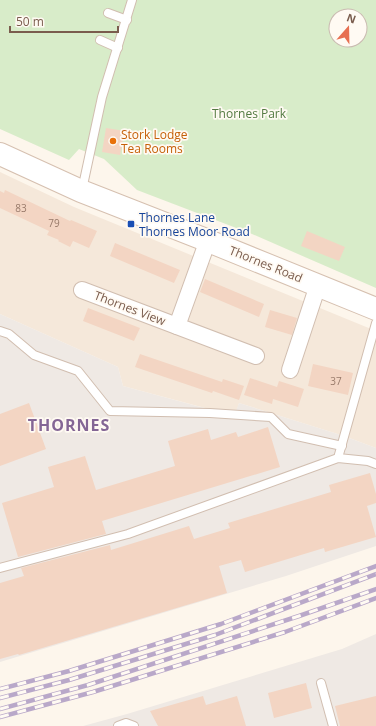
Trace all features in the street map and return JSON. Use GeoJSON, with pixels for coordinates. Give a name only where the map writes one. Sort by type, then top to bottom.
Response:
{"type":"FeatureCollection","features":[{"type":"Feature","properties":{"kind":"main road","name":"Thornes Road"},"geometry":{"type":"LineString","coordinates":[[0,154],[81,191],[208,240],[376,309]]}},
{"type":"Feature","properties":{"kind":"street","name":"Thornes View"},"geometry":{"type":"LineString","coordinates":[[177,326],[208,240]]}},
{"type":"Feature","properties":{"kind":"street"},"geometry":{"type":"LineString","coordinates":[[290,370],[318,285]]}},
{"type":"Feature","properties":{"kind":"street","name":"Thornes View"},"geometry":{"type":"LineString","coordinates":[[82,290],[256,356]]}},
{"type":"Feature","properties":{"kind":"lane"},"geometry":{"type":"LineString","coordinates":[[81,191],[102,97],[132,0]]}},
{"type":"Feature","properties":{"kind":"lane"},"geometry":{"type":"LineString","coordinates":[[108,13],[127,20]]}},
{"type":"Feature","properties":{"kind":"lane"},"geometry":{"type":"LineString","coordinates":[[100,40],[118,48]]}},
{"type":"Feature","properties":{"kind":"lane"},"geometry":{"type":"LineString","coordinates":[[338,458],[376,323]]}},
{"type":"Feature","properties":{"kind":"lane"},"geometry":{"type":"LineString","coordinates":[[0,331],[9,334],[34,355],[78,371],[110,411],[210,413],[271,417],[288,434],[342,446]]}},
{"type":"Feature","properties":{"kind":"lane"},"geometry":{"type":"LineString","coordinates":[[0,568],[128,534],[338,458],[368,461],[376,464]]}},
{"type":"Feature","properties":{"kind":"lane"},"geometry":{"type":"LineString","coordinates":[[321,683],[333,726]]}},
{"type":"Feature","properties":{"kind":"lane"},"geometry":{"type":"LineString","coordinates":[[118,726],[126,723],[134,726]]}},
{"type":"Feature","properties":{"kind":"shaded area"},"geometry":{"type":"Polygon","coordinates":[[[0,172],[74,207],[376,331],[376,448],[344,436],[239,403],[235,416],[123,386],[118,367],[0,314],[0,172]]]}},
{"type":"Feature","properties":{"kind":"shaded area"},"geometry":{"type":"Polygon","coordinates":[[[0,314],[118,367],[123,386],[234,416],[239,403],[344,436],[376,448],[376,546],[286,576],[0,662],[0,314]]]}},
{"type":"Feature","properties":{"kind":"shaded area"},"geometry":{"type":"Polygon","coordinates":[[[376,634],[376,726],[83,726],[342,649],[376,634]]]}},
{"type":"Feature","properties":{"kind":"green space","name":"Thornes Park"},"geometry":{"type":"Polygon","coordinates":[[[0,0],[376,0],[376,288],[252,234],[137,190],[104,159],[79,149],[69,160],[0,129],[0,0]]]}},
{"type":"Feature","properties":{"kind":"building","name":"Stork Lodge Tea Rooms"},"geometry":{"type":"Polygon","coordinates":[[[106,128],[125,131],[120,155],[102,152],[106,128]]]}},
{"type":"Feature","properties":{"kind":"building"},"geometry":{"type":"Polygon","coordinates":[[[5,190],[70,221],[71,220],[97,231],[89,248],[73,241],[70,247],[47,235],[49,231],[0,208],[0,191],[4,193],[5,190]]]}},
{"type":"Feature","properties":{"kind":"building"},"geometry":{"type":"Polygon","coordinates":[[[307,231],[345,247],[339,261],[301,246],[307,231]]]}},
{"type":"Feature","properties":{"kind":"building"},"geometry":{"type":"Polygon","coordinates":[[[115,243],[180,270],[174,283],[110,256],[115,243]]]}},
{"type":"Feature","properties":{"kind":"building"},"geometry":{"type":"Polygon","coordinates":[[[205,279],[264,304],[259,317],[200,292],[205,279]]]}},
{"type":"Feature","properties":{"kind":"building"},"geometry":{"type":"Polygon","coordinates":[[[88,308],[140,328],[134,341],[83,321],[88,308]]]}},
{"type":"Feature","properties":{"kind":"building"},"geometry":{"type":"Polygon","coordinates":[[[270,310],[297,318],[292,335],[265,327],[270,310]]]}},
{"type":"Feature","properties":{"kind":"building"},"geometry":{"type":"Polygon","coordinates":[[[140,354],[222,382],[223,379],[244,386],[239,400],[213,391],[212,393],[135,367],[140,354]]]}},
{"type":"Feature","properties":{"kind":"building"},"geometry":{"type":"Polygon","coordinates":[[[313,364],[353,373],[348,395],[308,386],[313,364]]]}},
{"type":"Feature","properties":{"kind":"building"},"geometry":{"type":"Polygon","coordinates":[[[250,378],[277,387],[279,381],[304,389],[298,407],[273,399],[272,404],[244,395],[250,378]]]}},
{"type":"Feature","properties":{"kind":"building"},"geometry":{"type":"Polygon","coordinates":[[[29,403],[46,449],[0,466],[0,414],[29,403]]]}},
{"type":"Feature","properties":{"kind":"building"},"geometry":{"type":"Polygon","coordinates":[[[268,427],[280,467],[102,521],[106,534],[18,557],[2,503],[54,487],[48,467],[85,456],[96,490],[175,466],[168,441],[208,429],[211,440],[236,432],[238,437],[268,427]]]}},
{"type":"Feature","properties":{"kind":"building"},"geometry":{"type":"Polygon","coordinates":[[[370,473],[376,494],[376,503],[367,506],[376,537],[325,552],[324,548],[245,572],[241,560],[219,566],[227,593],[19,655],[0,659],[0,583],[24,576],[21,568],[110,545],[111,550],[189,526],[194,539],[230,528],[228,523],[331,492],[329,485],[370,473]]]}},
{"type":"Feature","properties":{"kind":"building"},"geometry":{"type":"Polygon","coordinates":[[[306,683],[312,708],[274,718],[268,693],[306,683]]]}},
{"type":"Feature","properties":{"kind":"building"},"geometry":{"type":"Polygon","coordinates":[[[203,696],[206,705],[237,696],[246,726],[158,726],[150,711],[203,696]]]}},
{"type":"Feature","properties":{"kind":"building"},"geometry":{"type":"Polygon","coordinates":[[[376,696],[376,726],[340,726],[335,706],[376,696]]]}},
{"type":"Feature","properties":{"kind":"railway"},"geometry":{"type":"LineString","coordinates":[[0,689],[69,671],[221,624],[376,566]]}},
{"type":"Feature","properties":{"kind":"railway"},"geometry":{"type":"LineString","coordinates":[[0,698],[69,680],[215,635],[376,574]]}},
{"type":"Feature","properties":{"kind":"railway"},"geometry":{"type":"LineString","coordinates":[[0,709],[88,685],[299,616],[376,589]]}},
{"type":"Feature","properties":{"kind":"railway"},"geometry":{"type":"LineString","coordinates":[[0,717],[93,692],[285,632],[376,598]]}},
{"type":"Feature","properties":{"kind":"place","name":"Stork Lodge Tea Rooms"},"geometry":{"type":"Point","coordinates":[113,141]}},
{"type":"Feature","properties":{"kind":"place","name":"Thornes Lane Thornes Moor Road"},"geometry":{"type":"Point","coordinates":[131,224]}},
{"type":"Feature","properties":{"kind":"district","name":"THORNES"},"geometry":{"type":"Point","coordinates":[69,425]}}]}
